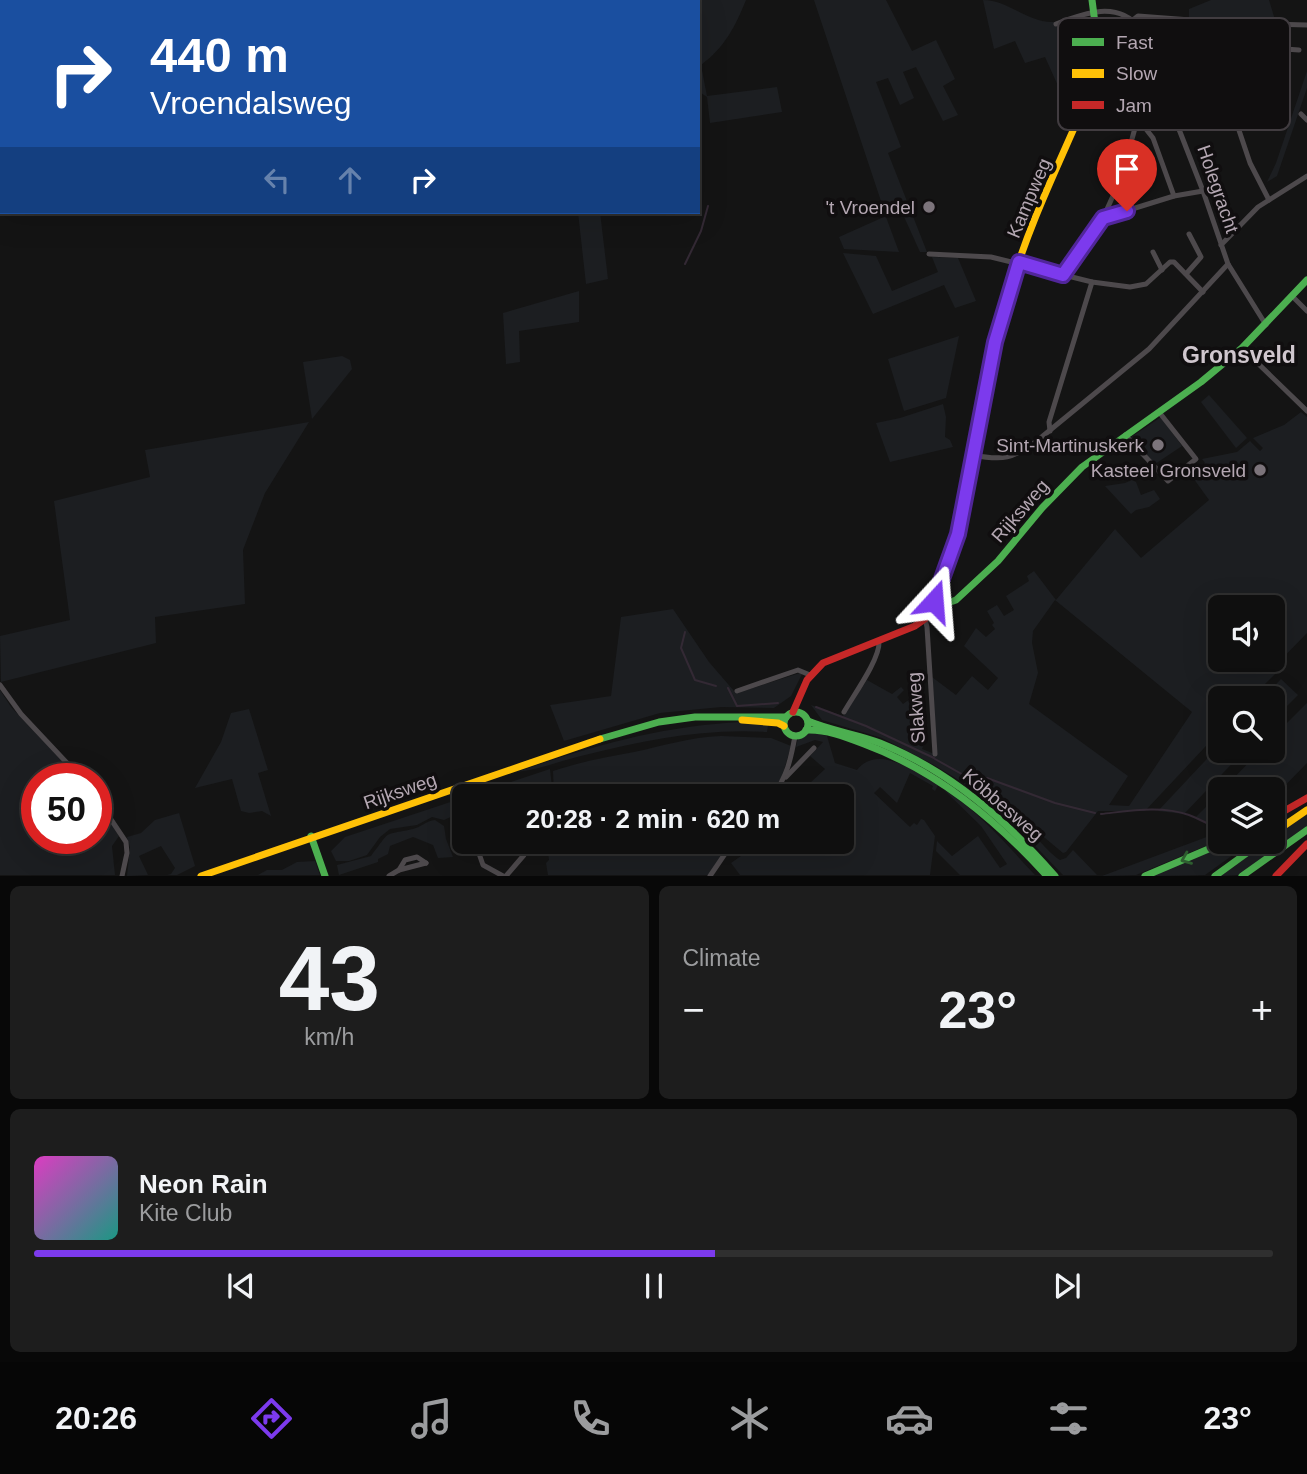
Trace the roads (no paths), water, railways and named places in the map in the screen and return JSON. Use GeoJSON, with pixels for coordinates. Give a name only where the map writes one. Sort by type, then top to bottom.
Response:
{"type":"FeatureCollection","features":[{"type":"Feature","properties":{"kind":"main road","name":"Kampweg"},"geometry":{"type":"LineString","coordinates":[[1092,0],[1095,18]]}},
{"type":"Feature","properties":{"kind":"main road","name":"Kampweg"},"geometry":{"type":"LineString","coordinates":[[934,601],[958,534],[995,342],[1019,262],[1075,130]]}},
{"type":"Feature","properties":{"kind":"main road","name":"Rijksweg"},"geometry":{"type":"LineString","coordinates":[[934,601],[951,603],[979,580],[1074,475],[1242,348],[1307,280]]}},
{"type":"Feature","properties":{"kind":"main road"},"geometry":{"type":"LineString","coordinates":[[804,685],[802,713],[808,720],[807,730],[795,736],[788,733],[784,726],[804,685],[810,676],[826,661],[915,626],[925,619],[934,601]]}},
{"type":"Feature","properties":{"kind":"main road"},"geometry":{"type":"LineString","coordinates":[[789,714],[802,713]]}},
{"type":"Feature","properties":{"kind":"main road","name":"Rijksweg"},"geometry":{"type":"LineString","coordinates":[[201,876],[312,836],[646,725],[684,718],[789,714]]}},
{"type":"Feature","properties":{"kind":"main road","name":"Rijksweg"},"geometry":{"type":"LineString","coordinates":[[610,737],[672,724],[710,720],[750,720],[784,726]]}},
{"type":"Feature","properties":{"kind":"main road","name":"Köbbesweg"},"geometry":{"type":"LineString","coordinates":[[808,720],[881,743],[923,763],[975,797],[1055,876]]}},
{"type":"Feature","properties":{"kind":"main road","name":"Köbbesweg"},"geometry":{"type":"LineString","coordinates":[[807,730],[851,739],[897,757],[950,787],[1008,829],[1046,876]]}},
{"type":"Feature","properties":{"kind":"main road"},"geometry":{"type":"LineString","coordinates":[[1285,811],[1307,798]]}},
{"type":"Feature","properties":{"kind":"main road"},"geometry":{"type":"LineString","coordinates":[[1285,825],[1307,810]]}},
{"type":"Feature","properties":{"kind":"main road"},"geometry":{"type":"LineString","coordinates":[[1242,876],[1307,830]]}},
{"type":"Feature","properties":{"kind":"main road"},"geometry":{"type":"LineString","coordinates":[[312,836],[325,876]]}},
{"type":"Feature","properties":{"kind":"main road"},"geometry":{"type":"LineString","coordinates":[[1276,876],[1307,845]]}},
{"type":"Feature","properties":{"kind":"main road"},"geometry":{"type":"LineString","coordinates":[[1145,876],[1208,850]]}},
{"type":"Feature","properties":{"kind":"main road"},"geometry":{"type":"LineString","coordinates":[[1215,876],[1245,854]]}},
{"type":"Feature","properties":{"kind":"street"},"geometry":{"type":"LineString","coordinates":[[1070,18],[1094,11],[1116,12],[1129,18]]}},
{"type":"Feature","properties":{"kind":"street"},"geometry":{"type":"LineString","coordinates":[[1136,18],[1164,18]]}},
{"type":"Feature","properties":{"kind":"street"},"geometry":{"type":"LineString","coordinates":[[1290,48],[1299,50]]}},
{"type":"Feature","properties":{"kind":"street"},"geometry":{"type":"LineString","coordinates":[[1301,114],[1307,120]]}},
{"type":"Feature","properties":{"kind":"street"},"geometry":{"type":"LineString","coordinates":[[1063,275],[1103,218],[1122,176],[1136,130]]}},
{"type":"Feature","properties":{"kind":"street"},"geometry":{"type":"LineString","coordinates":[[1147,130],[1153,138],[1174,196]]}},
{"type":"Feature","properties":{"kind":"street","name":"Holegracht"},"geometry":{"type":"LineString","coordinates":[[1180,130],[1228,264],[1266,325]]}},
{"type":"Feature","properties":{"kind":"street"},"geometry":{"type":"LineString","coordinates":[[1241,130],[1250,163],[1269,200]]}},
{"type":"Feature","properties":{"kind":"street"},"geometry":{"type":"LineString","coordinates":[[1221,245],[1269,200],[1307,176]]}},
{"type":"Feature","properties":{"kind":"street"},"geometry":{"type":"LineString","coordinates":[[1103,218],[1174,196],[1203,191]]}},
{"type":"Feature","properties":{"kind":"street"},"geometry":{"type":"LineString","coordinates":[[1186,274],[1201,257],[1189,234]]}},
{"type":"Feature","properties":{"kind":"street"},"geometry":{"type":"LineString","coordinates":[[1153,253],[1161,270]]}},
{"type":"Feature","properties":{"kind":"street"},"geometry":{"type":"LineString","coordinates":[[929,254],[985,256],[1019,262],[1092,282],[1139,287],[1170,262],[1174,262],[1203,292]]}},
{"type":"Feature","properties":{"kind":"street"},"geometry":{"type":"LineString","coordinates":[[972,455],[1002,459],[1019,453],[1050,430],[1149,349],[1228,264]]}},
{"type":"Feature","properties":{"kind":"street"},"geometry":{"type":"LineString","coordinates":[[1050,430],[1049,422],[1092,282]]}},
{"type":"Feature","properties":{"kind":"street"},"geometry":{"type":"LineString","coordinates":[[1292,296],[1307,311]]}},
{"type":"Feature","properties":{"kind":"street"},"geometry":{"type":"LineString","coordinates":[[1242,348],[1307,411]]}},
{"type":"Feature","properties":{"kind":"street"},"geometry":{"type":"LineString","coordinates":[[1125,435],[1168,481],[1196,459],[1159,412]]}},
{"type":"Feature","properties":{"kind":"street","name":"Slakweg"},"geometry":{"type":"LineString","coordinates":[[925,619],[928,627],[935,754]]}},
{"type":"Feature","properties":{"kind":"street"},"geometry":{"type":"LineString","coordinates":[[844,712],[876,657],[879,642]]}},
{"type":"Feature","properties":{"kind":"street"},"geometry":{"type":"LineString","coordinates":[[737,691],[798,670],[810,676]]}},
{"type":"Feature","properties":{"kind":"street"},"geometry":{"type":"LineString","coordinates":[[0,685],[21,713],[67,763]]}},
{"type":"Feature","properties":{"kind":"street"},"geometry":{"type":"LineString","coordinates":[[780,784],[789,767],[795,736]]}},
{"type":"Feature","properties":{"kind":"street"},"geometry":{"type":"LineString","coordinates":[[783,779],[814,748]]}},
{"type":"Feature","properties":{"kind":"street"},"geometry":{"type":"LineString","coordinates":[[112,821],[126,842],[127,853],[122,876]]}},
{"type":"Feature","properties":{"kind":"street"},"geometry":{"type":"LineString","coordinates":[[479,854],[483,865],[505,876],[524,854]]}},
{"type":"Feature","properties":{"kind":"street"},"geometry":{"type":"LineString","coordinates":[[710,876],[725,854]]}},
{"type":"Feature","properties":{"kind":"street"},"geometry":{"type":"LineString","coordinates":[[389,876],[399,870]]}},
{"type":"Feature","properties":{"kind":"waterway"},"geometry":{"type":"LineString","coordinates":[[685,264],[701,231],[708,206]]}},
{"type":"Feature","properties":{"kind":"waterway"},"geometry":{"type":"LineString","coordinates":[[685,632],[681,648],[695,680],[716,686]]}},
{"type":"Feature","properties":{"kind":"waterway"},"geometry":{"type":"LineString","coordinates":[[728,688],[737,706],[778,703]]}},
{"type":"Feature","properties":{"kind":"waterway"},"geometry":{"type":"LineString","coordinates":[[816,707],[866,726],[934,758]]}},
{"type":"Feature","properties":{"kind":"waterway"},"geometry":{"type":"LineString","coordinates":[[935,759],[967,777],[987,778],[1055,803],[1095,813]]}},
{"type":"Feature","properties":{"kind":"waterway"},"geometry":{"type":"LineString","coordinates":[[1101,814],[1167,810],[1189,815],[1208,824]]}},
{"type":"Feature","properties":{"kind":"place","name":"'t Vroendel"},"geometry":{"type":"Point","coordinates":[929,207]}},
{"type":"Feature","properties":{"kind":"place","name":"Sint-Martinuskerk"},"geometry":{"type":"Point","coordinates":[1158,445]}},
{"type":"Feature","properties":{"kind":"place","name":"Kasteel Gronsveld"},"geometry":{"type":"Point","coordinates":[1260,470]}},
{"type":"Feature","properties":{"kind":"district","name":"Gronsveld"},"geometry":{"type":"Point","coordinates":[1239,355]}}]}
